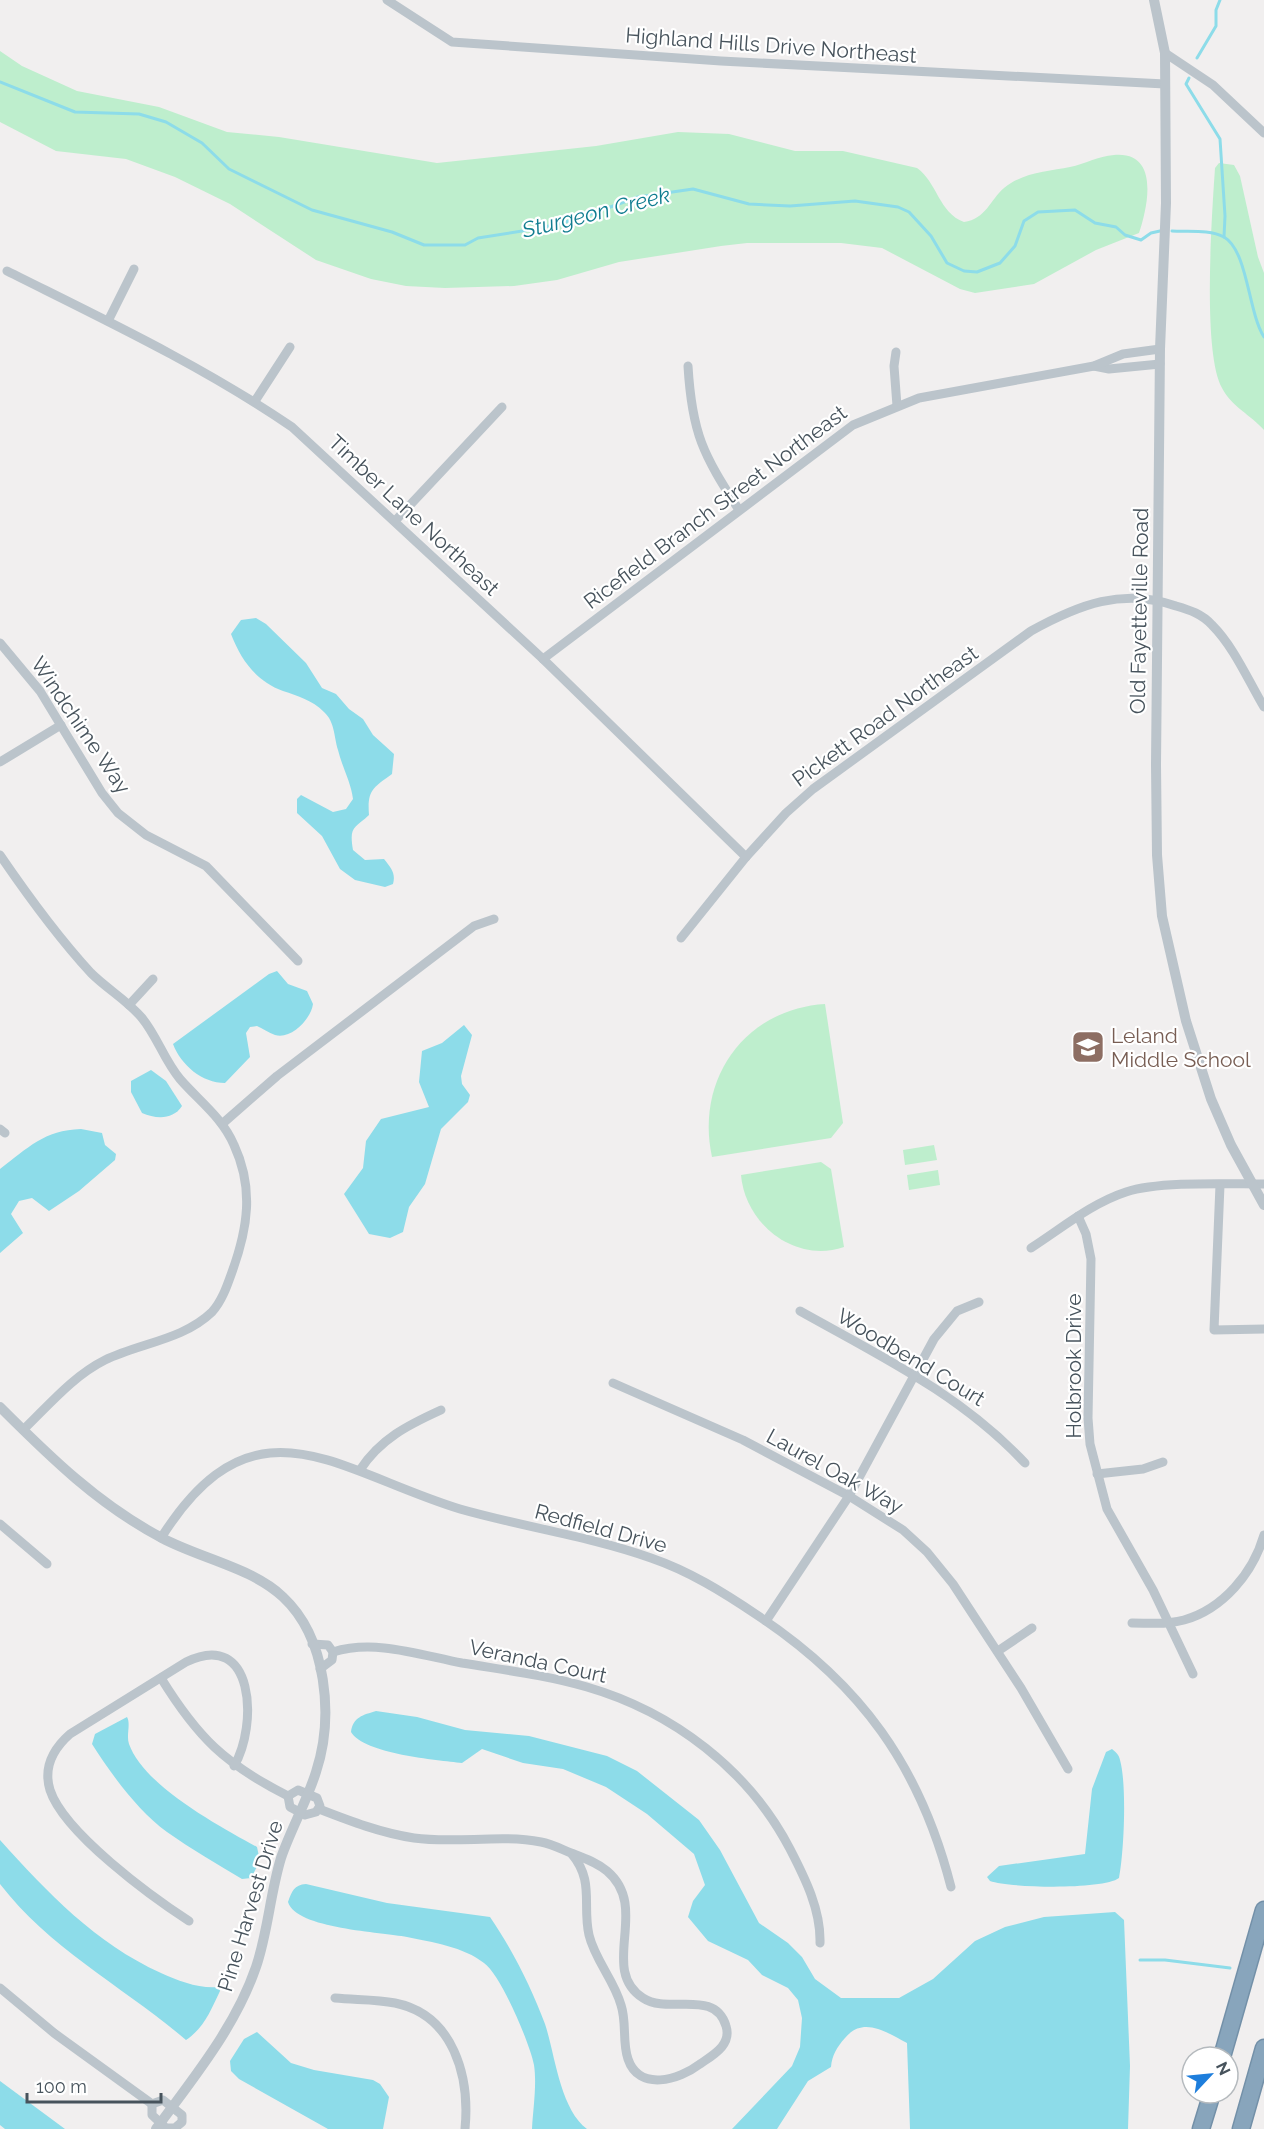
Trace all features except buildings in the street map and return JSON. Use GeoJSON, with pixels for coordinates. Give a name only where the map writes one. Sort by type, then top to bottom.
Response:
{"type":"FeatureCollection","features":[{"type":"Feature","properties":{"kind":"highway"},"geometry":{"type":"LineString","coordinates":[[1225,2045],[1264,1910]]}},
{"type":"Feature","properties":{"kind":"highway"},"geometry":{"type":"LineString","coordinates":[[1241,2129],[1264,2048]]}},
{"type":"Feature","properties":{"kind":"highway"},"geometry":{"type":"LineString","coordinates":[[1201,2129],[1208,2105]]}},
{"type":"Feature","properties":{"kind":"street","name":"Highland Hills Drive Northeast"},"geometry":{"type":"LineString","coordinates":[[387,0],[452,42],[733,62],[1165,84]]}},
{"type":"Feature","properties":{"kind":"street","name":"Old Fayetteville Road"},"geometry":{"type":"LineString","coordinates":[[1154,0],[1165,53],[1166,203],[1160,349],[1157,855],[1162,916],[1174,975],[1199,1065],[1227,1138],[1264,1205]]}},
{"type":"Feature","properties":{"kind":"street"},"geometry":{"type":"LineString","coordinates":[[1165,53],[1213,85],[1264,133]]}},
{"type":"Feature","properties":{"kind":"street"},"geometry":{"type":"LineString","coordinates":[[108,321],[134,269]]}},
{"type":"Feature","properties":{"kind":"street","name":"Timber Lane Northeast"},"geometry":{"type":"LineString","coordinates":[[7,271],[108,321],[255,401],[292,427],[543,659],[746,856]]}},
{"type":"Feature","properties":{"kind":"street"},"geometry":{"type":"LineString","coordinates":[[255,401],[290,346]]}},
{"type":"Feature","properties":{"kind":"street","name":"Ricefield Branch Street Northeast"},"geometry":{"type":"LineString","coordinates":[[543,659],[834,436],[853,425],[897,406],[952,391],[1094,366],[1123,354],[1160,349]]}},
{"type":"Feature","properties":{"kind":"street"},"geometry":{"type":"LineString","coordinates":[[896,352],[894,366],[897,406]]}},
{"type":"Feature","properties":{"kind":"street","name":"Ricefield Branch Street Northeast"},"geometry":{"type":"LineString","coordinates":[[1094,366],[1109,369],[1160,364]]}},
{"type":"Feature","properties":{"kind":"street"},"geometry":{"type":"LineString","coordinates":[[687,366],[693,422],[700,444],[739,510]]}},
{"type":"Feature","properties":{"kind":"street"},"geometry":{"type":"LineString","coordinates":[[395,521],[502,407]]}},
{"type":"Feature","properties":{"kind":"street","name":"Pickett Road Northeast"},"geometry":{"type":"LineString","coordinates":[[681,938],[769,830],[813,789],[1031,631],[1056,617],[1103,601],[1139,596],[1158,599],[1192,611],[1212,624],[1264,707]]}},
{"type":"Feature","properties":{"kind":"street","name":"Windchime Way"},"geometry":{"type":"LineString","coordinates":[[0,643],[29,675],[102,793],[118,813],[146,835],[206,866],[298,961]]}},
{"type":"Feature","properties":{"kind":"street"},"geometry":{"type":"LineString","coordinates":[[0,762],[61,725]]}},
{"type":"Feature","properties":{"kind":"street"},"geometry":{"type":"LineString","coordinates":[[0,855],[17,883],[86,967],[129,1005],[149,1027],[180,1079],[222,1124],[233,1143],[243,1170],[248,1209],[242,1245],[219,1303],[201,1320],[183,1331],[115,1356],[87,1371],[23,1430]]}},
{"type":"Feature","properties":{"kind":"street"},"geometry":{"type":"LineString","coordinates":[[222,1124],[277,1076],[474,926],[494,919]]}},
{"type":"Feature","properties":{"kind":"street"},"geometry":{"type":"LineString","coordinates":[[129,1005],[153,979]]}},
{"type":"Feature","properties":{"kind":"street"},"geometry":{"type":"LineString","coordinates":[[1031,1248],[1078,1216],[1125,1192],[1145,1187],[1264,1184]]}},
{"type":"Feature","properties":{"kind":"street"},"geometry":{"type":"LineString","coordinates":[[1220,1185],[1214,1330],[1264,1329]]}},
{"type":"Feature","properties":{"kind":"street","name":"Holbrook Drive"},"geometry":{"type":"LineString","coordinates":[[1078,1216],[1091,1258],[1088,1418],[1097,1474],[1107,1509],[1170,1623],[1193,1674]]}},
{"type":"Feature","properties":{"kind":"street"},"geometry":{"type":"LineString","coordinates":[[766,1621],[849,1496],[930,1345],[950,1318],[963,1307],[979,1302]]}},
{"type":"Feature","properties":{"kind":"street","name":"Woodbend Court"},"geometry":{"type":"LineString","coordinates":[[800,1311],[914,1374],[978,1417],[1025,1463]]}},
{"type":"Feature","properties":{"kind":"street","name":"Laurel Oak Way"},"geometry":{"type":"LineString","coordinates":[[614,1383],[711,1424],[849,1496],[903,1530],[927,1552],[953,1584],[998,1651],[1068,1768]]}},
{"type":"Feature","properties":{"kind":"street","name":"Pine Harvest Drive"},"geometry":{"type":"LineString","coordinates":[[0,1407],[86,1488],[161,1538],[267,1584],[297,1613],[312,1644],[320,1669],[324,1696],[324,1733],[320,1759],[282,1856],[262,1947],[244,1996],[222,2036],[158,2126]]}},
{"type":"Feature","properties":{"kind":"street"},"geometry":{"type":"LineString","coordinates":[[360,1470],[369,1455],[386,1439],[441,1410]]}},
{"type":"Feature","properties":{"kind":"street","name":"Redfield Drive"},"geometry":{"type":"LineString","coordinates":[[161,1538],[198,1489],[223,1470],[244,1460],[281,1452],[303,1453],[337,1461],[407,1490],[479,1514],[615,1546],[652,1558],[709,1584],[766,1621],[826,1668],[854,1695],[882,1730],[909,1773],[927,1812],[951,1887]]}},
{"type":"Feature","properties":{"kind":"street"},"geometry":{"type":"LineString","coordinates":[[1097,1474],[1143,1469],[1163,1462]]}},
{"type":"Feature","properties":{"kind":"street"},"geometry":{"type":"LineString","coordinates":[[0,1524],[47,1564]]}},
{"type":"Feature","properties":{"kind":"street"},"geometry":{"type":"LineString","coordinates":[[1132,1623],[1170,1623],[1186,1620],[1229,1593],[1258,1556],[1264,1535]]}},
{"type":"Feature","properties":{"kind":"street"},"geometry":{"type":"LineString","coordinates":[[998,1651],[1032,1628]]}},
{"type":"Feature","properties":{"kind":"street"},"geometry":{"type":"LineString","coordinates":[[312,1644],[324,1643],[333,1652],[332,1660],[320,1669]]}},
{"type":"Feature","properties":{"kind":"street","name":"Veranda Court"},"geometry":{"type":"LineString","coordinates":[[333,1652],[368,1645],[557,1680],[617,1697],[673,1724],[725,1764],[772,1819],[805,1880],[819,1923],[820,1943]]}},
{"type":"Feature","properties":{"kind":"street"},"geometry":{"type":"LineString","coordinates":[[189,1920],[146,1892],[100,1852],[59,1807],[49,1782],[50,1760],[63,1740],[200,1655],[219,1656],[236,1666],[245,1685],[249,1718],[245,1743],[234,1766]]}},
{"type":"Feature","properties":{"kind":"street"},"geometry":{"type":"LineString","coordinates":[[161,1678],[194,1728],[234,1766],[288,1796]]}},
{"type":"Feature","properties":{"kind":"street"},"geometry":{"type":"LineString","coordinates":[[288,1796],[298,1790],[308,1792],[317,1798],[319,1809]]}},
{"type":"Feature","properties":{"kind":"street"},"geometry":{"type":"LineString","coordinates":[[288,1796],[290,1808],[299,1814],[311,1815],[319,1809]]}},
{"type":"Feature","properties":{"kind":"street"},"geometry":{"type":"LineString","coordinates":[[319,1809],[371,1829],[402,1836],[447,1841],[532,1841],[572,1853],[601,1867],[621,1889],[627,1910],[624,1969],[627,1981],[635,1992],[646,2001],[660,2005],[700,2004],[718,2013],[723,2020],[727,2030],[723,2046],[687,2073],[666,2080],[653,2080],[637,2074],[630,2064],[621,2004],[591,1941],[587,1920],[587,1883],[572,1853]]}},
{"type":"Feature","properties":{"kind":"street"},"geometry":{"type":"LineString","coordinates":[[0,1988],[54,2033],[152,2104]]}},
{"type":"Feature","properties":{"kind":"street"},"geometry":{"type":"LineString","coordinates":[[335,1998],[405,2006],[424,2015],[441,2030],[454,2049],[463,2074],[466,2098],[465,2129]]}},
{"type":"Feature","properties":{"kind":"street"},"geometry":{"type":"LineString","coordinates":[[163,2100],[173,2106],[182,2115],[184,2127],[172,2129],[158,2126],[152,2115],[152,2104],[163,2100]]}},
{"type":"Feature","properties":{"kind":"green space"},"geometry":{"type":"Polygon","coordinates":[[[0,51],[22,66],[77,91],[159,107],[227,132],[279,137],[437,163],[596,146],[678,132],[729,134],[795,151],[843,151],[917,168],[924,174],[949,212],[964,222],[978,217],[1004,188],[1019,179],[1114,155],[1129,156],[1139,162],[1147,182],[1147,195],[1139,233],[1096,250],[1034,284],[975,293],[960,289],[882,248],[841,243],[747,243],[721,246],[619,262],[557,280],[514,286],[445,288],[406,286],[371,279],[316,260],[230,204],[175,177],[126,159],[56,151],[0,122],[0,51]]]}},
{"type":"Feature","properties":{"kind":"green space"},"geometry":{"type":"Polygon","coordinates":[[[1219,163],[1234,165],[1240,176],[1258,257],[1264,273],[1264,430],[1226,395],[1216,370],[1212,345],[1210,282],[1215,168],[1219,163]]]}},
{"type":"Feature","properties":{"kind":"green space"},"geometry":{"type":"Polygon","coordinates":[[[825,1004],[843,1123],[831,1138],[712,1157],[709,1128],[711,1101],[719,1076],[732,1053],[750,1034],[771,1019],[796,1009],[825,1004]]]}},
{"type":"Feature","properties":{"kind":"green space"},"geometry":{"type":"Polygon","coordinates":[[[934,1145],[937,1160],[905,1165],[903,1150],[934,1145]]]}},
{"type":"Feature","properties":{"kind":"green space"},"geometry":{"type":"Polygon","coordinates":[[[821,1162],[831,1169],[844,1247],[826,1251],[808,1250],[791,1245],[762,1224],[745,1193],[741,1175],[821,1162]]]}},
{"type":"Feature","properties":{"kind":"green space"},"geometry":{"type":"Polygon","coordinates":[[[938,1170],[940,1185],[909,1190],[907,1175],[938,1170]]]}},
{"type":"Feature","properties":{"kind":"water"},"geometry":{"type":"Polygon","coordinates":[[[256,618],[266,624],[306,663],[322,688],[336,694],[349,709],[363,719],[373,735],[394,754],[392,774],[373,790],[369,800],[369,815],[352,832],[353,850],[365,860],[384,859],[391,868],[393,884],[385,887],[355,880],[340,869],[322,836],[297,813],[297,799],[301,795],[333,812],[346,809],[353,799],[352,793],[328,716],[310,701],[265,682],[245,661],[240,652],[231,634],[241,620],[256,618]]]}},
{"type":"Feature","properties":{"kind":"water"},"geometry":{"type":"Polygon","coordinates":[[[277,971],[288,984],[307,991],[313,1004],[304,1022],[294,1031],[281,1036],[257,1026],[250,1027],[246,1033],[250,1057],[225,1083],[208,1080],[187,1066],[173,1044],[269,974],[277,971]]]}},
{"type":"Feature","properties":{"kind":"water"},"geometry":{"type":"Polygon","coordinates":[[[464,1025],[472,1035],[461,1076],[462,1084],[470,1095],[468,1102],[441,1129],[425,1184],[409,1207],[403,1232],[390,1238],[369,1234],[344,1194],[363,1168],[366,1141],[381,1119],[429,1107],[419,1082],[422,1051],[442,1043],[464,1025]]]}},
{"type":"Feature","properties":{"kind":"water"},"geometry":{"type":"Polygon","coordinates":[[[151,1070],[166,1081],[182,1106],[174,1114],[158,1117],[142,1113],[131,1092],[131,1081],[151,1070]]]}},
{"type":"Feature","properties":{"kind":"water"},"geometry":{"type":"Polygon","coordinates":[[[81,1129],[102,1133],[105,1145],[116,1154],[115,1160],[79,1191],[49,1211],[32,1198],[19,1201],[11,1214],[23,1233],[0,1253],[0,1169],[28,1147],[46,1137],[68,1130],[81,1129]]]}},
{"type":"Feature","properties":{"kind":"water"},"geometry":{"type":"Polygon","coordinates":[[[376,1711],[417,1717],[465,1730],[529,1736],[607,1756],[637,1771],[699,1820],[720,1850],[759,1923],[788,1943],[802,1957],[815,1979],[841,1998],[899,1998],[933,1979],[975,1941],[1005,1927],[1044,1917],[1115,1912],[1124,1920],[1130,2066],[1128,2129],[910,2129],[907,2043],[883,2031],[867,2027],[852,2031],[845,2038],[835,2051],[831,2067],[808,2081],[777,2129],[732,2129],[792,2066],[800,2047],[802,2018],[798,2000],[788,1988],[762,1975],[748,1960],[708,1941],[688,1917],[693,1901],[705,1885],[694,1854],[647,1814],[606,1787],[563,1769],[523,1763],[482,1749],[462,1763],[402,1755],[370,1746],[358,1740],[351,1732],[356,1720],[376,1711]]]}},
{"type":"Feature","properties":{"kind":"water"},"geometry":{"type":"Polygon","coordinates":[[[127,1717],[129,1744],[137,1760],[150,1775],[184,1803],[257,1847],[260,1861],[251,1878],[242,1879],[167,1832],[146,1814],[116,1779],[92,1744],[95,1734],[127,1717]]]}},
{"type":"Feature","properties":{"kind":"water"},"geometry":{"type":"Polygon","coordinates":[[[1112,1749],[1120,1758],[1124,1785],[1119,1878],[1095,1885],[1056,1887],[990,1881],[987,1877],[999,1866],[1085,1854],[1092,1789],[1106,1752],[1112,1749]]]}},
{"type":"Feature","properties":{"kind":"water"},"geometry":{"type":"Polygon","coordinates":[[[0,1840],[74,1915],[115,1947],[137,1961],[175,1979],[197,1986],[219,1987],[220,1991],[198,2030],[186,2040],[42,1929],[0,1884],[0,1840]]]}},
{"type":"Feature","properties":{"kind":"water"},"geometry":{"type":"Polygon","coordinates":[[[306,1884],[387,1903],[490,1917],[534,1996],[545,2024],[564,2095],[578,2120],[587,2129],[532,2129],[534,2065],[521,2027],[506,1995],[491,1970],[484,1963],[467,1953],[437,1943],[341,1928],[306,1918],[294,1911],[288,1902],[294,1889],[306,1884]]]}},
{"type":"Feature","properties":{"kind":"water"},"geometry":{"type":"Polygon","coordinates":[[[257,2032],[291,2063],[314,2070],[373,2080],[380,2084],[389,2097],[383,2129],[328,2129],[239,2079],[231,2071],[230,2061],[244,2039],[257,2032]]]}},
{"type":"Feature","properties":{"kind":"water"},"geometry":{"type":"Polygon","coordinates":[[[0,2081],[65,2129],[5,2129],[0,2125],[0,2081]]]}},
{"type":"Feature","properties":{"kind":"waterway"},"geometry":{"type":"LineString","coordinates":[[1197,58],[1216,26],[1216,10],[1220,0]]}},
{"type":"Feature","properties":{"kind":"waterway"},"geometry":{"type":"LineString","coordinates":[[1189,78],[1186,84],[1220,139],[1225,216],[1224,237]]}},
{"type":"Feature","properties":{"kind":"waterway","name":"Sturgeon Creek"},"geometry":{"type":"LineString","coordinates":[[0,82],[75,112],[139,114],[166,122],[202,143],[229,169],[312,210],[392,232],[424,245],[465,245],[478,238],[541,228],[577,219],[638,197],[693,189],[749,204],[790,206],[855,201],[898,207],[909,212],[931,236],[947,263],[964,271],[977,272],[1000,263],[1015,246],[1024,221],[1038,212],[1075,210],[1095,223],[1116,227],[1125,235],[1141,240],[1151,233],[1160,231]]}},
{"type":"Feature","properties":{"kind":"waterway","name":"Sturgeon Creek"},"geometry":{"type":"LineString","coordinates":[[1172,231],[1218,234],[1232,244],[1243,268],[1254,313],[1264,337]]}},
{"type":"Feature","properties":{"kind":"waterway"},"geometry":{"type":"LineString","coordinates":[[1140,1960],[1165,1960],[1230,1968]]}},
{"type":"Feature","properties":{"kind":"place","name":"Leland Middle School"},"geometry":{"type":"Point","coordinates":[1088,1047]}}]}
